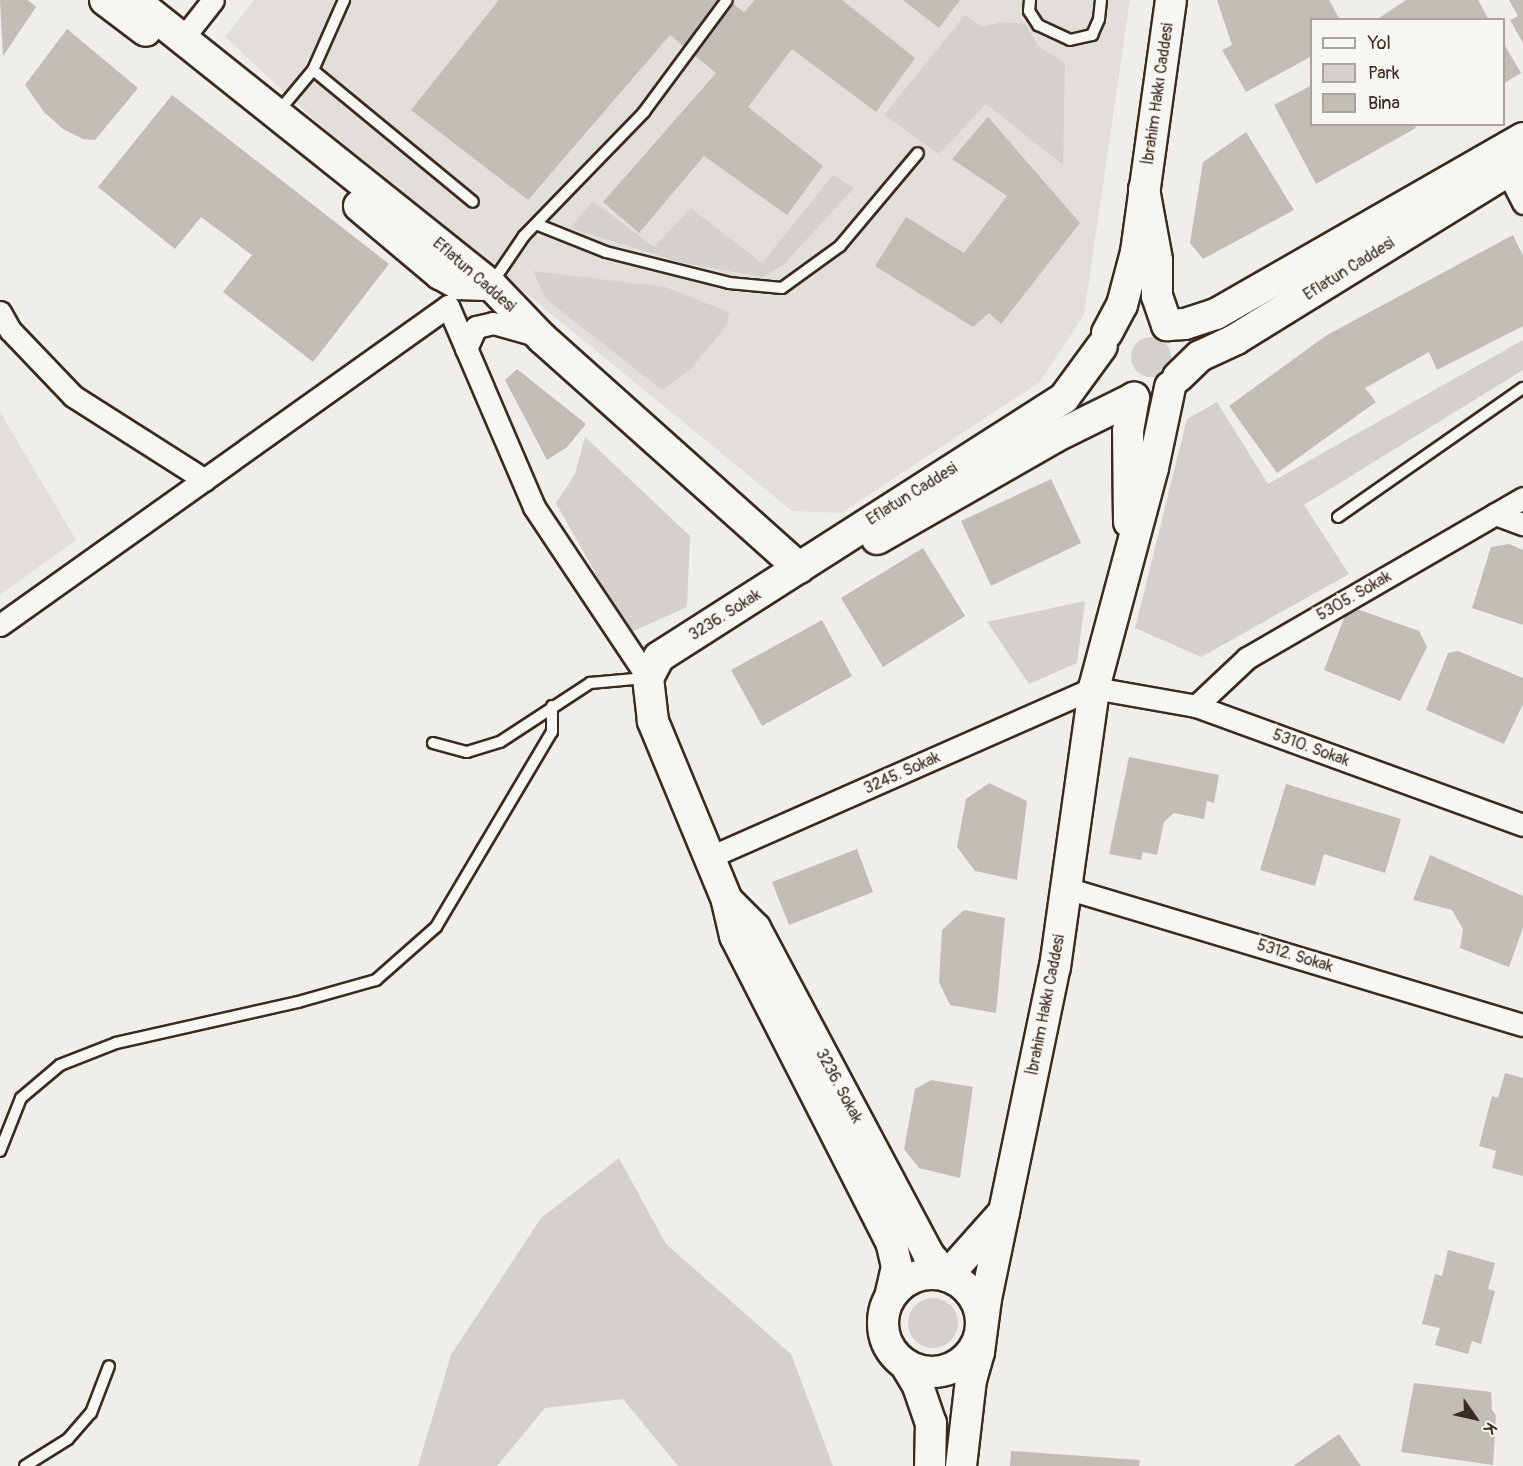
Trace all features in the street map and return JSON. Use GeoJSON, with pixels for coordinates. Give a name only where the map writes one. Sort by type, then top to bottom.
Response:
{"type":"FeatureCollection","features":[{"type":"Feature","properties":{"kind":"street","name":"Eflatun Caddesi"},"geometry":{"type":"LineString","coordinates":[[105,0],[440,274],[458,284],[491,285]]}},
{"type":"Feature","properties":{"kind":"street","name":"Eflatun Caddesi"},"geometry":{"type":"LineString","coordinates":[[134,0],[491,285],[543,338],[799,568]]}},
{"type":"Feature","properties":{"kind":"street"},"geometry":{"type":"LineString","coordinates":[[183,38],[213,0]]}},
{"type":"Feature","properties":{"kind":"street","name":"İbrahim Hakkı Caddesi"},"geometry":{"type":"LineString","coordinates":[[1104,340],[1122,304],[1136,252],[1171,0]]}},
{"type":"Feature","properties":{"kind":"street","name":"Eflatun Caddesi"},"geometry":{"type":"LineString","coordinates":[[1167,325],[1216,314],[1523,138]]}},
{"type":"Feature","properties":{"kind":"street","name":"Eflatun Caddesi"},"geometry":{"type":"LineString","coordinates":[[1174,382],[1200,356],[1236,339],[1515,166]]}},
{"type":"Feature","properties":{"kind":"street"},"geometry":{"type":"LineString","coordinates":[[1515,166],[1523,203]]}},
{"type":"Feature","properties":{"kind":"street"},"geometry":{"type":"LineString","coordinates":[[1130,543],[1153,468],[1182,349],[1167,325],[1157,296],[1157,260],[1144,189]]}},
{"type":"Feature","properties":{"kind":"street"},"geometry":{"type":"LineString","coordinates":[[440,274],[448,306],[465,349],[534,507],[648,678]]}},
{"type":"Feature","properties":{"kind":"street"},"geometry":{"type":"LineString","coordinates":[[0,625],[448,306]]}},
{"type":"Feature","properties":{"kind":"street"},"geometry":{"type":"LineString","coordinates":[[0,312],[10,330],[73,396],[205,480]]}},
{"type":"Feature","properties":{"kind":"street"},"geometry":{"type":"LineString","coordinates":[[1167,325],[1143,316],[1117,324],[1104,340],[1102,373],[1121,394],[1134,398],[1147,399],[1174,382]]}},
{"type":"Feature","properties":{"kind":"street"},"geometry":{"type":"LineString","coordinates":[[465,349],[476,327],[493,323],[543,338]]}},
{"type":"Feature","properties":{"kind":"street","name":"Eflatun Caddesi"},"geometry":{"type":"LineString","coordinates":[[799,568],[1064,398],[1104,340]]}},
{"type":"Feature","properties":{"kind":"street","name":"Eflatun Caddesi"},"geometry":{"type":"LineString","coordinates":[[799,568],[863,547],[1055,437],[1134,398]]}},
{"type":"Feature","properties":{"kind":"street"},"geometry":{"type":"LineString","coordinates":[[1130,543],[1128,431],[1134,398]]}},
{"type":"Feature","properties":{"kind":"street","name":"5305. Sokak"},"geometry":{"type":"LineString","coordinates":[[1196,706],[1247,658],[1523,498]]}},
{"type":"Feature","properties":{"kind":"street"},"geometry":{"type":"LineString","coordinates":[[1496,514],[1523,524]]}},
{"type":"Feature","properties":{"kind":"street","name":"İbrahim Hakkı Caddesi"},"geometry":{"type":"LineString","coordinates":[[961,1466],[981,1325],[1055,967],[1094,688],[1130,543]]}},
{"type":"Feature","properties":{"kind":"street","name":"3236. Sokak"},"geometry":{"type":"LineString","coordinates":[[799,568],[659,657],[648,678],[653,721],[727,900],[735,936],[891,1242],[897,1267],[890,1297]]}},
{"type":"Feature","properties":{"kind":"street","name":"5310. Sokak"},"geometry":{"type":"LineString","coordinates":[[1094,688],[1196,706],[1523,825]]}},
{"type":"Feature","properties":{"kind":"street","name":"3245. Sokak"},"geometry":{"type":"LineString","coordinates":[[710,857],[1094,688]]}},
{"type":"Feature","properties":{"kind":"street","name":"5312. Sokak"},"geometry":{"type":"LineString","coordinates":[[1066,888],[1523,1025]]}},
{"type":"Feature","properties":{"kind":"street","name":"3236. Sokak"},"geometry":{"type":"LineString","coordinates":[[727,900],[755,928],[928,1254],[946,1276]]}},
{"type":"Feature","properties":{"kind":"street"},"geometry":{"type":"LineString","coordinates":[[946,1276],[1006,1210]]}},
{"type":"Feature","properties":{"kind":"street"},"geometry":{"type":"LineString","coordinates":[[946,1276],[972,1295],[981,1325],[971,1353],[947,1370],[918,1371],[905,1364],[894,1354],[883,1328],[890,1297],[915,1277],[946,1276]]}},
{"type":"Feature","properties":{"kind":"street"},"geometry":{"type":"LineString","coordinates":[[905,1364],[918,1386],[931,1423],[930,1466]]}},
{"type":"Feature","properties":{"kind":"lane"},"geometry":{"type":"LineString","coordinates":[[276,114],[313,70],[345,0]]}},
{"type":"Feature","properties":{"kind":"lane"},"geometry":{"type":"LineString","coordinates":[[491,285],[536,224],[644,112],[727,0]]}},
{"type":"Feature","properties":{"kind":"lane"},"geometry":{"type":"LineString","coordinates":[[1030,0],[1029,11],[1038,25],[1070,40],[1092,35],[1099,20],[1101,0]]}},
{"type":"Feature","properties":{"kind":"lane"},"geometry":{"type":"LineString","coordinates":[[313,70],[473,202]]}},
{"type":"Feature","properties":{"kind":"lane"},"geometry":{"type":"LineString","coordinates":[[536,224],[606,252],[729,283],[782,288],[840,246],[918,153]]}},
{"type":"Feature","properties":{"kind":"lane"},"geometry":{"type":"LineString","coordinates":[[1338,517],[1523,388]]}},
{"type":"Feature","properties":{"kind":"lane"},"geometry":{"type":"LineString","coordinates":[[433,743],[467,752],[500,742],[590,683],[648,678]]}},
{"type":"Feature","properties":{"kind":"lane"},"geometry":{"type":"LineString","coordinates":[[0,1151],[21,1098],[60,1065],[116,1043],[298,1002],[376,980],[436,927],[474,858],[552,732],[552,706]]}},
{"type":"Feature","properties":{"kind":"lane"},"geometry":{"type":"LineString","coordinates":[[25,1466],[68,1438],[91,1413],[109,1366]]}},
{"type":"Feature","properties":{"kind":"shaded area"},"geometry":{"type":"Polygon","coordinates":[[[254,0],[1130,0],[1084,315],[1039,383],[841,513],[792,511],[320,125],[225,37],[254,0]]]}},
{"type":"Feature","properties":{"kind":"shaded area"},"geometry":{"type":"Polygon","coordinates":[[[0,412],[76,540],[0,595],[0,412]]]}},
{"type":"Feature","properties":{"kind":"green space"},"geometry":{"type":"Polygon","coordinates":[[[965,15],[982,27],[1001,22],[1026,24],[1038,46],[1065,63],[1063,165],[986,104],[939,154],[884,115],[965,15]]]}},
{"type":"Feature","properties":{"kind":"green space"},"geometry":{"type":"Polygon","coordinates":[[[833,175],[854,188],[784,264],[763,277],[683,263],[570,228],[593,201],[654,247],[691,208],[762,263],[833,175]]]}},
{"type":"Feature","properties":{"kind":"green space"},"geometry":{"type":"Polygon","coordinates":[[[533,271],[665,287],[729,312],[727,325],[690,370],[662,390],[546,299],[533,271]]]}},
{"type":"Feature","properties":{"kind":"green space"},"geometry":{"type":"Polygon","coordinates":[[[1151,337],[1165,343],[1171,357],[1165,371],[1151,377],[1137,371],[1131,357],[1137,343],[1151,337]]]}},
{"type":"Feature","properties":{"kind":"green space"},"geometry":{"type":"Polygon","coordinates":[[[1523,340],[1523,370],[1304,505],[1349,574],[1201,657],[1135,628],[1187,419],[1217,402],[1268,484],[1523,340]]]}},
{"type":"Feature","properties":{"kind":"green space"},"geometry":{"type":"Polygon","coordinates":[[[585,437],[690,536],[687,607],[629,633],[556,503],[575,474],[585,437]]]}},
{"type":"Feature","properties":{"kind":"green space"},"geometry":{"type":"Polygon","coordinates":[[[1085,601],[1077,663],[1029,684],[987,622],[1085,601]]]}},
{"type":"Feature","properties":{"kind":"green space"},"geometry":{"type":"Polygon","coordinates":[[[619,1158],[666,1244],[791,1354],[833,1466],[678,1466],[623,1399],[545,1408],[497,1466],[418,1466],[451,1355],[541,1218],[619,1158]]]}},
{"type":"Feature","properties":{"kind":"green space"},"geometry":{"type":"Polygon","coordinates":[[[933,1298],[951,1305],[958,1323],[951,1341],[933,1348],[915,1341],[908,1323],[915,1305],[933,1298]]]}},
{"type":"Feature","properties":{"kind":"building"},"geometry":{"type":"Polygon","coordinates":[[[0,0],[28,0],[36,7],[3,56],[0,0]]]}},
{"type":"Feature","properties":{"kind":"building"},"geometry":{"type":"Polygon","coordinates":[[[499,0],[728,0],[744,12],[755,0],[842,0],[915,58],[876,112],[792,49],[748,107],[823,166],[787,215],[704,156],[639,233],[603,202],[716,73],[670,35],[528,200],[411,110],[499,0]]]}},
{"type":"Feature","properties":{"kind":"building"},"geometry":{"type":"Polygon","coordinates":[[[903,0],[960,0],[939,28],[903,0]]]}},
{"type":"Feature","properties":{"kind":"building"},"geometry":{"type":"Polygon","coordinates":[[[1217,0],[1329,0],[1339,18],[1310,18],[1310,57],[1246,92],[1222,50],[1232,45],[1217,0]]]}},
{"type":"Feature","properties":{"kind":"building"},"geometry":{"type":"Polygon","coordinates":[[[1406,0],[1478,0],[1488,18],[1379,18],[1406,0]]]}},
{"type":"Feature","properties":{"kind":"building"},"geometry":{"type":"Polygon","coordinates":[[[1509,0],[1523,0],[1523,43],[1510,20],[1518,16],[1509,0]]]}},
{"type":"Feature","properties":{"kind":"building"},"geometry":{"type":"Polygon","coordinates":[[[67,29],[138,88],[95,140],[83,139],[63,129],[44,112],[25,85],[67,29]]]}},
{"type":"Feature","properties":{"kind":"building"},"geometry":{"type":"Polygon","coordinates":[[[1505,46],[1521,73],[1505,82],[1505,46]]]}},
{"type":"Feature","properties":{"kind":"building"},"geometry":{"type":"Polygon","coordinates":[[[1310,86],[1310,126],[1415,126],[1416,128],[1316,184],[1274,105],[1310,86]]]}},
{"type":"Feature","properties":{"kind":"building"},"geometry":{"type":"Polygon","coordinates":[[[172,95],[389,264],[313,362],[223,292],[252,255],[201,217],[175,249],[98,187],[172,95]]]}},
{"type":"Feature","properties":{"kind":"building"},"geometry":{"type":"Polygon","coordinates":[[[988,117],[1080,223],[1001,324],[989,313],[973,327],[875,266],[906,217],[964,253],[1007,196],[952,159],[988,117]]]}},
{"type":"Feature","properties":{"kind":"building"},"geometry":{"type":"Polygon","coordinates":[[[1246,132],[1294,210],[1203,259],[1190,243],[1203,162],[1246,132]]]}},
{"type":"Feature","properties":{"kind":"building"},"geometry":{"type":"Polygon","coordinates":[[[1513,235],[1523,256],[1523,326],[1437,370],[1429,352],[1365,388],[1376,402],[1277,473],[1229,406],[1327,335],[1513,235]]]}},
{"type":"Feature","properties":{"kind":"building"},"geometry":{"type":"Polygon","coordinates":[[[517,369],[586,424],[567,447],[547,460],[505,380],[517,369]]]}},
{"type":"Feature","properties":{"kind":"building"},"geometry":{"type":"Polygon","coordinates":[[[1051,479],[1081,543],[991,586],[961,521],[1051,479]]]}},
{"type":"Feature","properties":{"kind":"building"},"geometry":{"type":"Polygon","coordinates":[[[1509,544],[1523,550],[1523,625],[1472,608],[1491,547],[1509,544]]]}},
{"type":"Feature","properties":{"kind":"building"},"geometry":{"type":"Polygon","coordinates":[[[923,548],[965,616],[883,667],[841,598],[923,548]]]}},
{"type":"Feature","properties":{"kind":"building"},"geometry":{"type":"Polygon","coordinates":[[[1354,608],[1419,631],[1427,647],[1400,701],[1324,670],[1346,613],[1354,608]]]}},
{"type":"Feature","properties":{"kind":"building"},"geometry":{"type":"Polygon","coordinates":[[[822,620],[852,676],[762,726],[731,670],[822,620]]]}},
{"type":"Feature","properties":{"kind":"building"},"geometry":{"type":"Polygon","coordinates":[[[1458,651],[1523,678],[1523,704],[1504,744],[1426,710],[1448,653],[1458,651]]]}},
{"type":"Feature","properties":{"kind":"building"},"geometry":{"type":"Polygon","coordinates":[[[1129,757],[1219,775],[1214,803],[1207,801],[1204,819],[1174,813],[1164,822],[1157,855],[1143,852],[1141,860],[1109,854],[1129,757]]]}},
{"type":"Feature","properties":{"kind":"building"},"geometry":{"type":"Polygon","coordinates":[[[989,783],[1027,801],[1017,880],[975,871],[957,847],[966,799],[989,783]]]}},
{"type":"Feature","properties":{"kind":"building"},"geometry":{"type":"Polygon","coordinates":[[[1286,784],[1401,819],[1385,873],[1324,854],[1315,886],[1260,870],[1286,784]]]}},
{"type":"Feature","properties":{"kind":"building"},"geometry":{"type":"Polygon","coordinates":[[[857,849],[873,892],[789,925],[772,882],[857,849]]]}},
{"type":"Feature","properties":{"kind":"building"},"geometry":{"type":"Polygon","coordinates":[[[1430,855],[1523,896],[1523,928],[1509,967],[1460,948],[1463,929],[1452,910],[1413,900],[1430,855]]]}},
{"type":"Feature","properties":{"kind":"building"},"geometry":{"type":"Polygon","coordinates":[[[964,910],[1005,918],[996,1013],[950,1005],[939,982],[942,930],[964,910]]]}},
{"type":"Feature","properties":{"kind":"building"},"geometry":{"type":"Polygon","coordinates":[[[1505,1073],[1523,1078],[1523,1176],[1492,1168],[1496,1151],[1479,1146],[1492,1096],[1498,1098],[1505,1073]]]}},
{"type":"Feature","properties":{"kind":"building"},"geometry":{"type":"Polygon","coordinates":[[[931,1080],[973,1087],[960,1178],[919,1168],[904,1149],[915,1089],[931,1080]]]}},
{"type":"Feature","properties":{"kind":"building"},"geometry":{"type":"Polygon","coordinates":[[[1448,1250],[1495,1263],[1488,1289],[1495,1291],[1481,1344],[1472,1341],[1468,1354],[1435,1345],[1440,1328],[1422,1324],[1435,1274],[1442,1276],[1448,1250]]]}},
{"type":"Feature","properties":{"kind":"building"},"geometry":{"type":"Polygon","coordinates":[[[1414,1383],[1491,1392],[1492,1410],[1496,1415],[1493,1465],[1401,1452],[1414,1383]]]}},
{"type":"Feature","properties":{"kind":"building"},"geometry":{"type":"Polygon","coordinates":[[[1339,1434],[1361,1466],[1293,1466],[1339,1434]]]}},
{"type":"Feature","properties":{"kind":"building"},"geometry":{"type":"Polygon","coordinates":[[[1011,1451],[1140,1460],[1139,1466],[1010,1466],[1011,1451]]]}}]}
